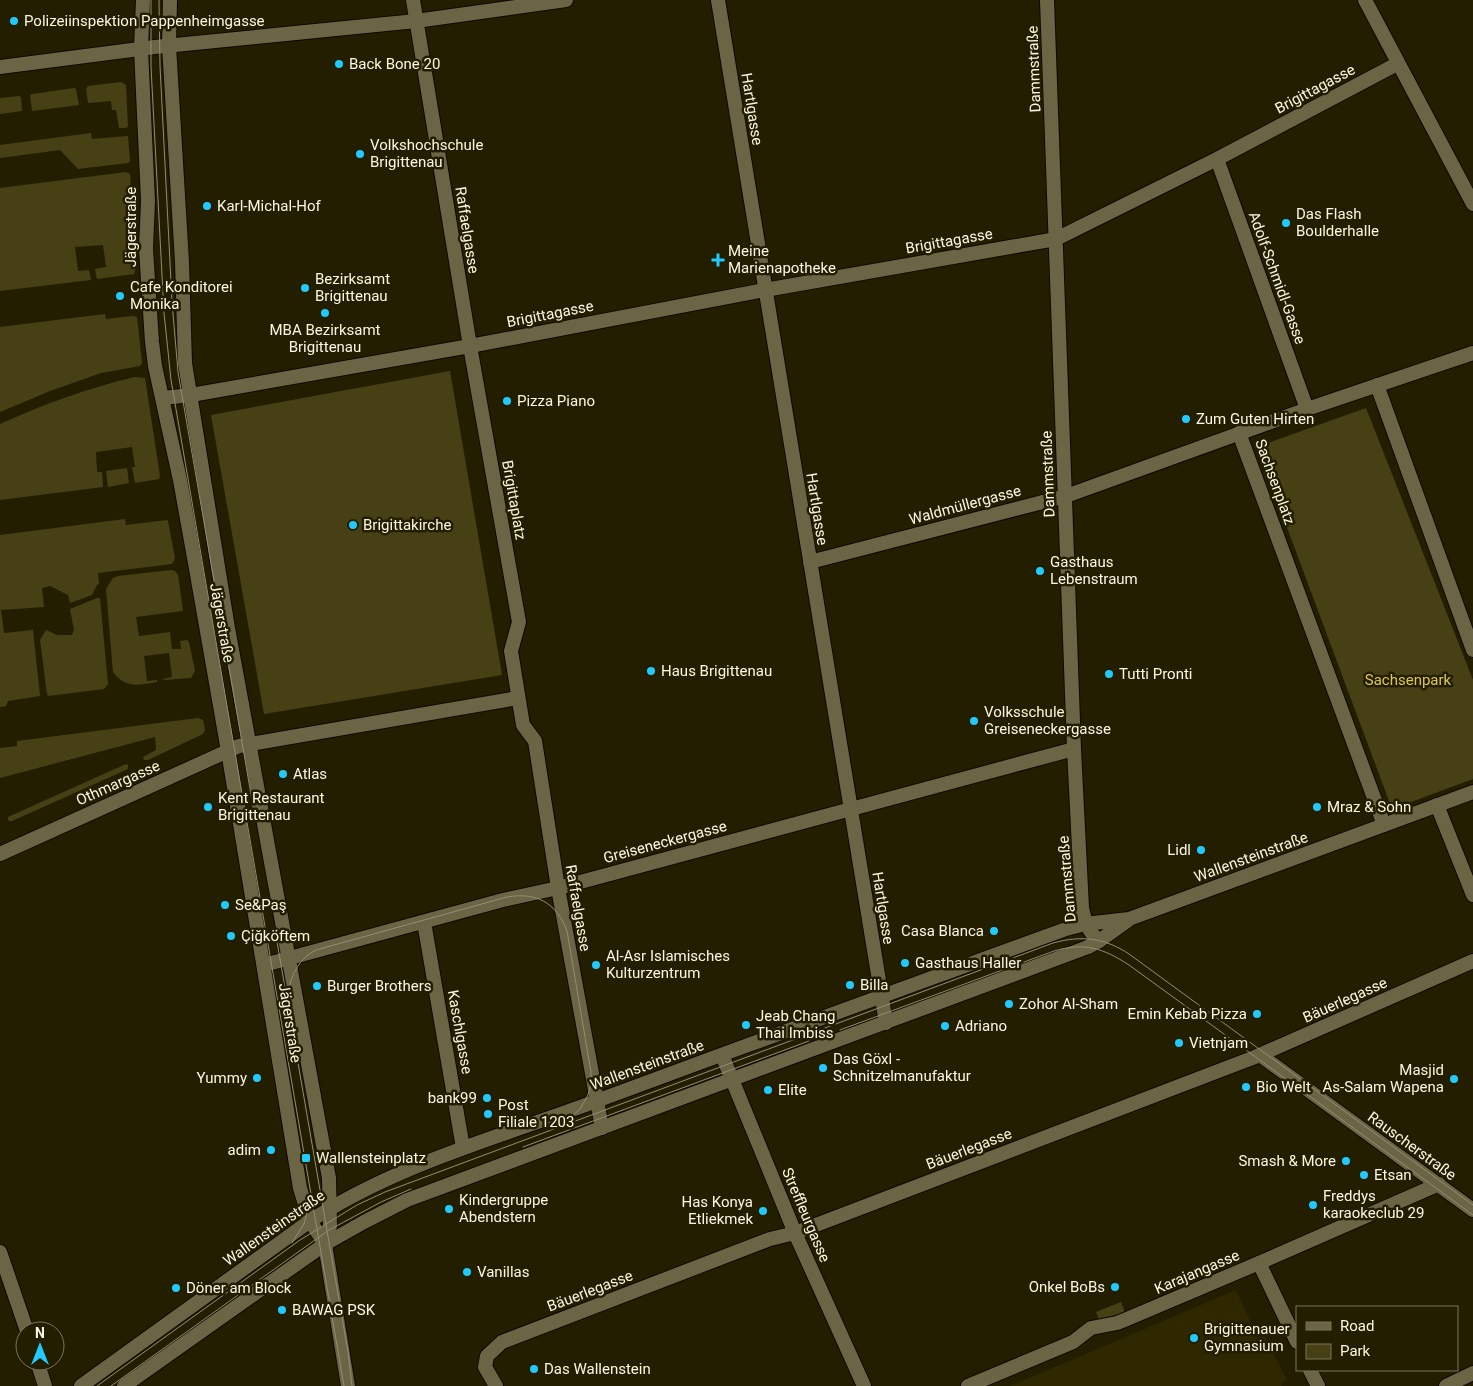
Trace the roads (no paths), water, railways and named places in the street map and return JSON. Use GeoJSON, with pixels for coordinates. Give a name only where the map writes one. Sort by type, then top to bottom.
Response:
{"type":"FeatureCollection","features":[{"type":"Feature","properties":{"kind":"street","name":"Jägerstraße"},"geometry":{"type":"LineString","coordinates":[[143,0],[141,49],[148,201],[146,250],[150,324],[155,366],[180,480],[228,751],[300,1188],[310,1221],[325,1244],[348,1386]]}},
{"type":"Feature","properties":{"kind":"street","name":"Jägerstraße"},"geometry":{"type":"LineString","coordinates":[[170,0],[169,46],[182,262],[185,363],[228,628],[329,1178],[330,1226],[325,1244]]}},
{"type":"Feature","properties":{"kind":"street","name":"Raffaelgasse"},"geometry":{"type":"LineString","coordinates":[[413,0],[470,346]]}},
{"type":"Feature","properties":{"kind":"street"},"geometry":{"type":"LineString","coordinates":[[0,67],[141,49],[416,20],[566,0]]}},
{"type":"Feature","properties":{"kind":"street","name":"Hartlgasse"},"geometry":{"type":"LineString","coordinates":[[718,0],[886,1023]]}},
{"type":"Feature","properties":{"kind":"street","name":"Dammstraße"},"geometry":{"type":"LineString","coordinates":[[1048,0],[1074,749],[1082,902],[1085,924],[1091,934],[1099,941]]}},
{"type":"Feature","properties":{"kind":"street"},"geometry":{"type":"LineString","coordinates":[[1365,0],[1473,204]]}},
{"type":"Feature","properties":{"kind":"street","name":"Brigittagasse"},"geometry":{"type":"LineString","coordinates":[[470,346],[765,290],[1056,239],[1216,159],[1398,64]]}},
{"type":"Feature","properties":{"kind":"street","name":"Adolf-Schmidl-Gasse"},"geometry":{"type":"LineString","coordinates":[[1216,159],[1307,409]]}},
{"type":"Feature","properties":{"kind":"street"},"geometry":{"type":"LineString","coordinates":[[163,398],[191,395],[470,346]]}},
{"type":"Feature","properties":{"kind":"street","name":"Brigittaplatz"},"geometry":{"type":"LineString","coordinates":[[470,346],[519,622],[511,651],[518,698]]}},
{"type":"Feature","properties":{"kind":"street"},"geometry":{"type":"LineString","coordinates":[[1473,353],[1377,385],[1473,650]]}},
{"type":"Feature","properties":{"kind":"street","name":"Sachsenplatz"},"geometry":{"type":"LineString","coordinates":[[1377,385],[1239,433],[1384,825]]}},
{"type":"Feature","properties":{"kind":"street","name":"Waldmüllergasse"},"geometry":{"type":"LineString","coordinates":[[810,562],[1066,496],[1239,433]]}},
{"type":"Feature","properties":{"kind":"street"},"geometry":{"type":"LineString","coordinates":[[249,744],[518,698]]}},
{"type":"Feature","properties":{"kind":"street","name":"Raffaelgasse"},"geometry":{"type":"LineString","coordinates":[[518,698],[523,725],[535,741],[558,888],[602,1128]]}},
{"type":"Feature","properties":{"kind":"street","name":"Othmargasse"},"geometry":{"type":"LineString","coordinates":[[0,854],[238,746],[249,744]]}},
{"type":"Feature","properties":{"kind":"street","name":"Greiseneckergasse"},"geometry":{"type":"LineString","coordinates":[[264,965],[1074,749]]}},
{"type":"Feature","properties":{"kind":"street"},"geometry":{"type":"LineString","coordinates":[[1384,825],[1473,792]]}},
{"type":"Feature","properties":{"kind":"street"},"geometry":{"type":"LineString","coordinates":[[1437,805],[1470,878],[1473,894]]}},
{"type":"Feature","properties":{"kind":"street","name":"Wallensteinstraße"},"geometry":{"type":"LineString","coordinates":[[81,1386],[310,1221],[353,1195],[406,1170],[1066,928],[1129,919],[1384,825]]}},
{"type":"Feature","properties":{"kind":"street","name":"Wallensteinstraße"},"geometry":{"type":"LineString","coordinates":[[124,1386],[325,1244],[407,1200],[1088,947],[1129,919]]}},
{"type":"Feature","properties":{"kind":"street","name":"Kaschlgasse"},"geometry":{"type":"LineString","coordinates":[[424,922],[463,1148]]}},
{"type":"Feature","properties":{"kind":"street","name":"Bäuerlegasse"},"geometry":{"type":"LineString","coordinates":[[496,1386],[485,1367],[487,1356],[502,1342],[770,1239],[795,1234],[1260,1055],[1473,961]]}},
{"type":"Feature","properties":{"kind":"street","name":"Streffleurgasse"},"geometry":{"type":"LineString","coordinates":[[722,1055],[795,1234],[864,1386]]}},
{"type":"Feature","properties":{"kind":"street","name":"Rauscherstraße"},"geometry":{"type":"LineString","coordinates":[[1260,1055],[1473,1210]]}},
{"type":"Feature","properties":{"kind":"street","name":"Karajangasse"},"geometry":{"type":"LineString","coordinates":[[968,1386],[1073,1342],[1091,1328],[1117,1323],[1259,1264],[1439,1184]]}},
{"type":"Feature","properties":{"kind":"street"},"geometry":{"type":"LineString","coordinates":[[0,1252],[24,1321]]}},
{"type":"Feature","properties":{"kind":"street"},"geometry":{"type":"LineString","coordinates":[[1259,1264],[1296,1340]]}},
{"type":"Feature","properties":{"kind":"street"},"geometry":{"type":"LineString","coordinates":[[40,1371],[45,1386]]}},
{"type":"Feature","properties":{"kind":"street"},"geometry":{"type":"LineString","coordinates":[[1310,1371],[1318,1386]]}},
{"type":"Feature","properties":{"kind":"street"},"geometry":{"type":"LineString","coordinates":[[1446,1386],[1473,1373]]}},
{"type":"Feature","properties":{"kind":"tram line"},"geometry":{"type":"LineString","coordinates":[[151,0],[151,67],[164,313],[171,380],[344,1386]]}},
{"type":"Feature","properties":{"kind":"tram line"},"geometry":{"type":"LineString","coordinates":[[159,0],[160,66],[172,302],[178,372],[254,812]]}},
{"type":"Feature","properties":{"kind":"tram line"},"geometry":{"type":"LineString","coordinates":[[288,993],[291,980],[300,962],[316,950],[507,897],[527,896],[544,901],[557,913],[567,931],[591,1072],[591,1084],[588,1095],[580,1109],[568,1120]]}},
{"type":"Feature","properties":{"kind":"tram line"},"geometry":{"type":"LineString","coordinates":[[275,930],[348,1352],[352,1386]]}},
{"type":"Feature","properties":{"kind":"tram line"},"geometry":{"type":"LineString","coordinates":[[97,1386],[300,1240],[357,1205],[385,1192],[1053,943],[1074,939],[1102,941],[1129,954],[1473,1205]]}},
{"type":"Feature","properties":{"kind":"tram line"},"geometry":{"type":"LineString","coordinates":[[840,1030],[1054,951],[1075,947],[1093,948],[1111,954],[1129,965],[1473,1215]]}},
{"type":"Feature","properties":{"kind":"tram line"},"geometry":{"type":"LineString","coordinates":[[523,1147],[809,1041]]}},
{"type":"Feature","properties":{"kind":"tram line"},"geometry":{"type":"LineString","coordinates":[[111,1386],[329,1230],[381,1202],[411,1189]]}},
{"type":"Feature","properties":{"kind":"tram line"},"geometry":{"type":"LineString","coordinates":[[292,1243],[304,1224],[310,1200]]}},
{"type":"Feature","properties":{"kind":"place","name":"Polizeiinspektion Pappenheimgasse"},"geometry":{"type":"Point","coordinates":[14,21]}},
{"type":"Feature","properties":{"kind":"place","name":"Back Bone 20"},"geometry":{"type":"Point","coordinates":[339,64]}},
{"type":"Feature","properties":{"kind":"place","name":"Volkshochschule Brigittenau"},"geometry":{"type":"Point","coordinates":[360,154]}},
{"type":"Feature","properties":{"kind":"place","name":"Karl-Michal-Hof"},"geometry":{"type":"Point","coordinates":[207,206]}},
{"type":"Feature","properties":{"kind":"place","name":"Das Flash Boulderhalle"},"geometry":{"type":"Point","coordinates":[1286,223]}},
{"type":"Feature","properties":{"kind":"place","name":"Meine Marienapotheke"},"geometry":{"type":"Point","coordinates":[718,260]}},
{"type":"Feature","properties":{"kind":"place","name":"Bezirksamt Brigittenau"},"geometry":{"type":"Point","coordinates":[305,288]}},
{"type":"Feature","properties":{"kind":"place","name":"Cafe Konditorei Monika"},"geometry":{"type":"Point","coordinates":[120,296]}},
{"type":"Feature","properties":{"kind":"place","name":"MBA Bezirksamt Brigittenau"},"geometry":{"type":"Point","coordinates":[325,313]}},
{"type":"Feature","properties":{"kind":"place","name":"Pizza Piano"},"geometry":{"type":"Point","coordinates":[507,401]}},
{"type":"Feature","properties":{"kind":"place","name":"Zum Guten Hirten"},"geometry":{"type":"Point","coordinates":[1186,419]}},
{"type":"Feature","properties":{"kind":"place","name":"Brigittakirche"},"geometry":{"type":"Point","coordinates":[353,525]}},
{"type":"Feature","properties":{"kind":"place","name":"Gasthaus Lebenstraum"},"geometry":{"type":"Point","coordinates":[1040,571]}},
{"type":"Feature","properties":{"kind":"place","name":"Haus Brigittenau"},"geometry":{"type":"Point","coordinates":[651,671]}},
{"type":"Feature","properties":{"kind":"place","name":"Tutti Pronti"},"geometry":{"type":"Point","coordinates":[1109,674]}},
{"type":"Feature","properties":{"kind":"place","name":"Volksschule Greiseneckergasse"},"geometry":{"type":"Point","coordinates":[974,721]}},
{"type":"Feature","properties":{"kind":"place","name":"Atlas"},"geometry":{"type":"Point","coordinates":[283,774]}},
{"type":"Feature","properties":{"kind":"place","name":"Kent Restaurant Brigittenau"},"geometry":{"type":"Point","coordinates":[208,807]}},
{"type":"Feature","properties":{"kind":"place","name":"Mraz & Sohn"},"geometry":{"type":"Point","coordinates":[1317,807]}},
{"type":"Feature","properties":{"kind":"place","name":"Lidl"},"geometry":{"type":"Point","coordinates":[1201,850]}},
{"type":"Feature","properties":{"kind":"place","name":"Se&Paş"},"geometry":{"type":"Point","coordinates":[225,905]}},
{"type":"Feature","properties":{"kind":"place","name":"Casa Blanca"},"geometry":{"type":"Point","coordinates":[994,931]}},
{"type":"Feature","properties":{"kind":"place","name":"Çiğköftem"},"geometry":{"type":"Point","coordinates":[231,936]}},
{"type":"Feature","properties":{"kind":"place","name":"Gasthaus Haller"},"geometry":{"type":"Point","coordinates":[905,963]}},
{"type":"Feature","properties":{"kind":"place","name":"Al-Asr Islamisches Kulturzentrum"},"geometry":{"type":"Point","coordinates":[596,965]}},
{"type":"Feature","properties":{"kind":"place","name":"Billa"},"geometry":{"type":"Point","coordinates":[850,985]}},
{"type":"Feature","properties":{"kind":"place","name":"Burger Brothers"},"geometry":{"type":"Point","coordinates":[317,986]}},
{"type":"Feature","properties":{"kind":"place","name":"Zohor Al-Sham"},"geometry":{"type":"Point","coordinates":[1009,1004]}},
{"type":"Feature","properties":{"kind":"place","name":"Emin Kebab Pizza"},"geometry":{"type":"Point","coordinates":[1257,1014]}},
{"type":"Feature","properties":{"kind":"place","name":"Jeab Chang Thai Imbiss"},"geometry":{"type":"Point","coordinates":[746,1025]}},
{"type":"Feature","properties":{"kind":"place","name":"Adriano"},"geometry":{"type":"Point","coordinates":[945,1026]}},
{"type":"Feature","properties":{"kind":"place","name":"Vietnjam"},"geometry":{"type":"Point","coordinates":[1179,1043]}},
{"type":"Feature","properties":{"kind":"place","name":"Das Göxl - Schnitzelmanufaktur"},"geometry":{"type":"Point","coordinates":[823,1068]}},
{"type":"Feature","properties":{"kind":"place","name":"Yummy"},"geometry":{"type":"Point","coordinates":[257,1078]}},
{"type":"Feature","properties":{"kind":"place","name":"Masjid As-Salam Wapena"},"geometry":{"type":"Point","coordinates":[1454,1079]}},
{"type":"Feature","properties":{"kind":"place","name":"Bio Welt"},"geometry":{"type":"Point","coordinates":[1246,1087]}},
{"type":"Feature","properties":{"kind":"place","name":"Elite"},"geometry":{"type":"Point","coordinates":[768,1090]}},
{"type":"Feature","properties":{"kind":"place","name":"bank99"},"geometry":{"type":"Point","coordinates":[487,1098]}},
{"type":"Feature","properties":{"kind":"place","name":"Post Filiale 1203"},"geometry":{"type":"Point","coordinates":[488,1114]}},
{"type":"Feature","properties":{"kind":"place","name":"adim"},"geometry":{"type":"Point","coordinates":[271,1150]}},
{"type":"Feature","properties":{"kind":"place","name":"Wallensteinplatz"},"geometry":{"type":"Point","coordinates":[306,1158]}},
{"type":"Feature","properties":{"kind":"place","name":"Smash & More"},"geometry":{"type":"Point","coordinates":[1346,1161]}},
{"type":"Feature","properties":{"kind":"place","name":"Etsan"},"geometry":{"type":"Point","coordinates":[1364,1175]}},
{"type":"Feature","properties":{"kind":"place","name":"Freddys karaokeclub 29"},"geometry":{"type":"Point","coordinates":[1313,1205]}},
{"type":"Feature","properties":{"kind":"place","name":"Kindergruppe Abendstern"},"geometry":{"type":"Point","coordinates":[449,1209]}},
{"type":"Feature","properties":{"kind":"place","name":"Has Konya Etliekmek"},"geometry":{"type":"Point","coordinates":[763,1211]}},
{"type":"Feature","properties":{"kind":"place","name":"Vanillas"},"geometry":{"type":"Point","coordinates":[467,1272]}},
{"type":"Feature","properties":{"kind":"place","name":"Onkel BoBs"},"geometry":{"type":"Point","coordinates":[1115,1287]}},
{"type":"Feature","properties":{"kind":"place","name":"Döner am Block"},"geometry":{"type":"Point","coordinates":[176,1288]}},
{"type":"Feature","properties":{"kind":"place","name":"BAWAG PSK"},"geometry":{"type":"Point","coordinates":[282,1310]}},
{"type":"Feature","properties":{"kind":"place","name":"Brigittenauer Gymnasium"},"geometry":{"type":"Point","coordinates":[1194,1338]}},
{"type":"Feature","properties":{"kind":"place","name":"Das Wallenstein"},"geometry":{"type":"Point","coordinates":[534,1369]}},
{"type":"Feature","properties":{"kind":"park label","name":"Sachsenpark"},"geometry":{"type":"Point","coordinates":[1408,680]}}]}
